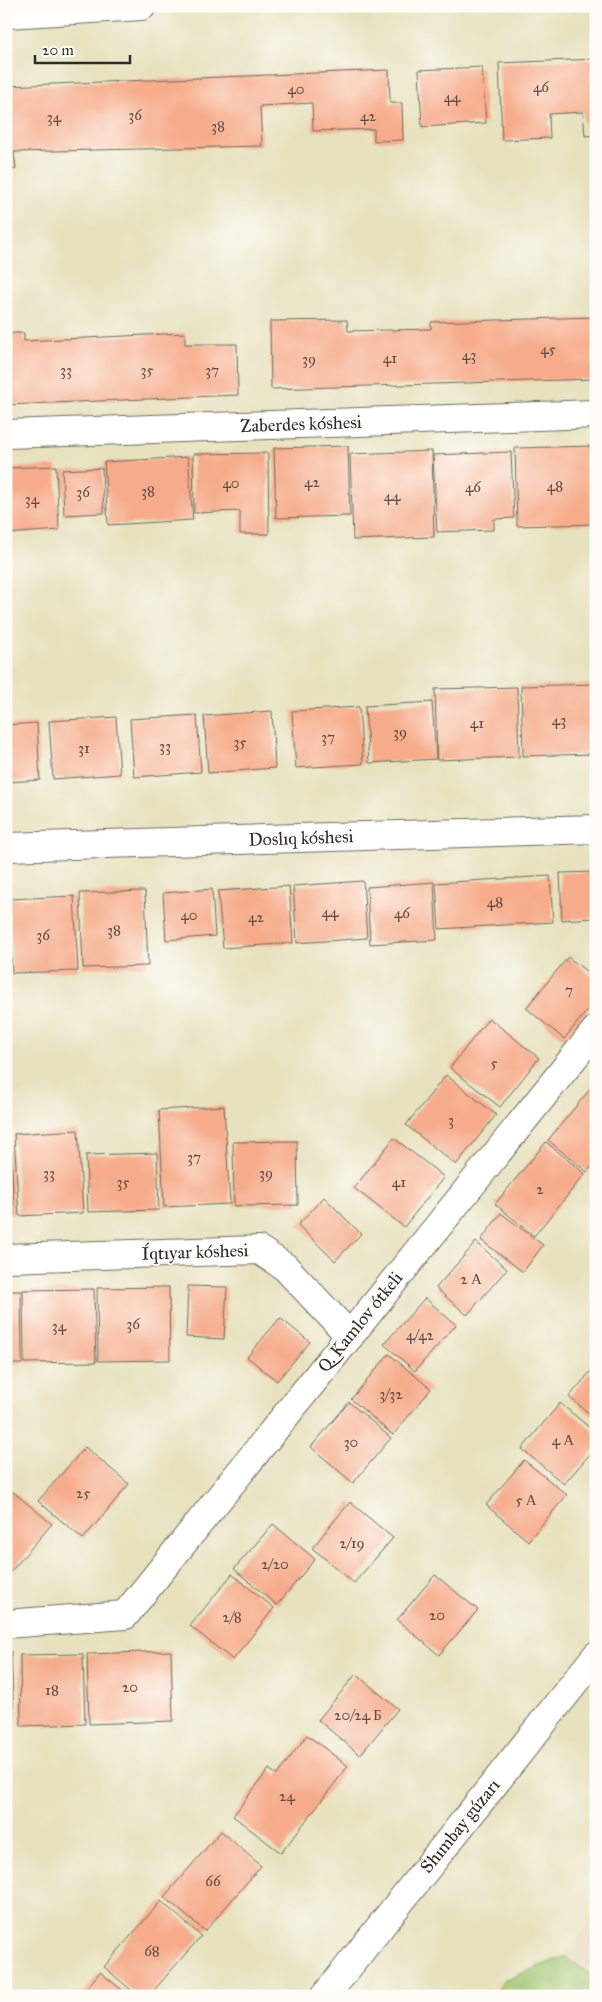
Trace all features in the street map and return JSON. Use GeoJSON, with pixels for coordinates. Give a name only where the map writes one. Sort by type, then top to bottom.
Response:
{"type":"FeatureCollection","features":[{"type":"Feature","properties":{"kind":"street"},"geometry":{"type":"LineString","coordinates":[[6,14],[142,6]]}},
{"type":"Feature","properties":{"kind":"street","name":"Zaberdes kóshesi"},"geometry":{"type":"LineString","coordinates":[[6,434],[596,414]]}},
{"type":"Feature","properties":{"kind":"street","name":"Doslıq kóshesi"},"geometry":{"type":"LineString","coordinates":[[6,847],[596,829]]}},
{"type":"Feature","properties":{"kind":"street","name":"Q. Kamlov ótkeli"},"geometry":{"type":"LineString","coordinates":[[6,1624],[125,1615],[596,1030]]}},
{"type":"Feature","properties":{"kind":"street","name":"Íqtıyar kóshesi"},"geometry":{"type":"LineString","coordinates":[[6,1258],[259,1250],[285,1267],[350,1336]]}},
{"type":"Feature","properties":{"kind":"street","name":"Shımbay gúzarı"},"geometry":{"type":"LineString","coordinates":[[325,1996],[596,1656]]}},
{"type":"Feature","properties":{"kind":"shaded area"},"geometry":{"type":"Polygon","coordinates":[[[596,1915],[596,1996],[492,1996],[505,1980],[565,1956],[596,1915]]]}},
{"type":"Feature","properties":{"kind":"green space"},"geometry":{"type":"Polygon","coordinates":[[[565,1956],[596,1979],[596,1996],[492,1996],[505,1980],[565,1956]]]}},
{"type":"Feature","properties":{"kind":"building"},"geometry":{"type":"Polygon","coordinates":[[[596,59],[596,135],[585,136],[583,112],[549,114],[550,138],[502,140],[499,63],[596,59]]]}},
{"type":"Feature","properties":{"kind":"building"},"geometry":{"type":"Polygon","coordinates":[[[482,67],[486,123],[422,127],[419,70],[482,67]]]}},
{"type":"Feature","properties":{"kind":"building"},"geometry":{"type":"Polygon","coordinates":[[[389,70],[390,103],[402,103],[403,140],[374,141],[374,129],[313,131],[312,103],[260,106],[262,146],[14,152],[16,169],[6,170],[6,86],[389,70]]]}},
{"type":"Feature","properties":{"kind":"building"},"geometry":{"type":"Polygon","coordinates":[[[596,317],[596,379],[271,389],[270,321],[347,320],[348,331],[431,329],[431,322],[596,317]]]}},
{"type":"Feature","properties":{"kind":"building"},"geometry":{"type":"Polygon","coordinates":[[[6,333],[24,333],[24,341],[185,333],[185,344],[237,344],[238,395],[6,405],[6,333]]]}},
{"type":"Feature","properties":{"kind":"building"},"geometry":{"type":"Polygon","coordinates":[[[348,446],[350,516],[276,518],[274,448],[348,446]]]}},
{"type":"Feature","properties":{"kind":"building"},"geometry":{"type":"Polygon","coordinates":[[[593,446],[595,524],[517,526],[515,448],[593,446]]]}},
{"type":"Feature","properties":{"kind":"building"},"geometry":{"type":"Polygon","coordinates":[[[432,451],[434,537],[353,540],[350,454],[432,451]]]}},
{"type":"Feature","properties":{"kind":"building"},"geometry":{"type":"Polygon","coordinates":[[[511,452],[514,518],[494,519],[494,530],[437,532],[433,455],[511,452]]]}},
{"type":"Feature","properties":{"kind":"building"},"geometry":{"type":"Polygon","coordinates":[[[268,453],[269,534],[240,534],[240,511],[194,513],[193,454],[268,453]]]}},
{"type":"Feature","properties":{"kind":"building"},"geometry":{"type":"Polygon","coordinates":[[[188,457],[193,520],[108,525],[104,462],[188,457]]]}},
{"type":"Feature","properties":{"kind":"building"},"geometry":{"type":"Polygon","coordinates":[[[56,466],[59,530],[6,534],[6,468],[56,466]]]}},
{"type":"Feature","properties":{"kind":"building"},"geometry":{"type":"Polygon","coordinates":[[[102,468],[104,513],[64,515],[62,470],[102,468]]]}},
{"type":"Feature","properties":{"kind":"building"},"geometry":{"type":"Polygon","coordinates":[[[596,684],[596,754],[523,756],[521,686],[596,684]]]}},
{"type":"Feature","properties":{"kind":"building"},"geometry":{"type":"Polygon","coordinates":[[[517,687],[519,757],[437,760],[435,689],[517,687]]]}},
{"type":"Feature","properties":{"kind":"building"},"geometry":{"type":"Polygon","coordinates":[[[432,702],[436,759],[369,763],[365,706],[432,702]]]}},
{"type":"Feature","properties":{"kind":"building"},"geometry":{"type":"Polygon","coordinates":[[[359,707],[363,764],[296,768],[292,711],[359,707]]]}},
{"type":"Feature","properties":{"kind":"building"},"geometry":{"type":"Polygon","coordinates":[[[272,711],[275,768],[208,773],[204,716],[272,711]]]}},
{"type":"Feature","properties":{"kind":"building"},"geometry":{"type":"Polygon","coordinates":[[[197,715],[201,772],[134,777],[130,719],[197,715]]]}},
{"type":"Feature","properties":{"kind":"building"},"geometry":{"type":"Polygon","coordinates":[[[116,717],[120,774],[53,779],[49,721],[116,717]]]}},
{"type":"Feature","properties":{"kind":"building"},"geometry":{"type":"Polygon","coordinates":[[[37,723],[40,780],[6,782],[6,725],[37,723]]]}},
{"type":"Feature","properties":{"kind":"building"},"geometry":{"type":"Polygon","coordinates":[[[596,872],[596,918],[562,920],[560,873],[596,872]]]}},
{"type":"Feature","properties":{"kind":"building"},"geometry":{"type":"Polygon","coordinates":[[[550,876],[553,922],[439,929],[436,883],[550,876]]]}},
{"type":"Feature","properties":{"kind":"building"},"geometry":{"type":"Polygon","coordinates":[[[363,881],[367,938],[297,943],[293,886],[363,881]]]}},
{"type":"Feature","properties":{"kind":"building"},"geometry":{"type":"Polygon","coordinates":[[[434,882],[437,940],[370,944],[367,887],[434,882]]]}},
{"type":"Feature","properties":{"kind":"building"},"geometry":{"type":"Polygon","coordinates":[[[289,886],[293,943],[223,948],[218,891],[289,886]]]}},
{"type":"Feature","properties":{"kind":"building"},"geometry":{"type":"Polygon","coordinates":[[[212,889],[215,936],[166,940],[163,893],[212,889]]]}},
{"type":"Feature","properties":{"kind":"building"},"geometry":{"type":"Polygon","coordinates":[[[145,891],[148,966],[83,968],[80,893],[145,891]]]}},
{"type":"Feature","properties":{"kind":"building"},"geometry":{"type":"Polygon","coordinates":[[[74,896],[78,971],[12,973],[9,899],[74,896]]]}},
{"type":"Feature","properties":{"kind":"building"},"geometry":{"type":"Polygon","coordinates":[[[568,957],[596,979],[596,1000],[564,1039],[526,1008],[568,957]]]}},
{"type":"Feature","properties":{"kind":"building"},"geometry":{"type":"Polygon","coordinates":[[[489,1018],[539,1058],[500,1107],[450,1068],[489,1018]]]}},
{"type":"Feature","properties":{"kind":"building"},"geometry":{"type":"Polygon","coordinates":[[[446,1075],[496,1115],[456,1165],[406,1125],[446,1075]]]}},
{"type":"Feature","properties":{"kind":"building"},"geometry":{"type":"Polygon","coordinates":[[[596,1082],[596,1162],[587,1172],[548,1140],[596,1082]]]}},
{"type":"Feature","properties":{"kind":"building"},"geometry":{"type":"Polygon","coordinates":[[[224,1106],[230,1204],[164,1207],[159,1110],[224,1106]]]}},
{"type":"Feature","properties":{"kind":"building"},"geometry":{"type":"Polygon","coordinates":[[[78,1130],[83,1213],[19,1216],[14,1134],[78,1130]]]}},
{"type":"Feature","properties":{"kind":"building"},"geometry":{"type":"Polygon","coordinates":[[[394,1138],[444,1177],[404,1227],[354,1188],[394,1138]]]}},
{"type":"Feature","properties":{"kind":"building"},"geometry":{"type":"Polygon","coordinates":[[[297,1141],[298,1205],[234,1206],[233,1142],[297,1141]]]}},
{"type":"Feature","properties":{"kind":"building"},"geometry":{"type":"Polygon","coordinates":[[[546,1142],[585,1174],[534,1236],[495,1204],[546,1142]]]}},
{"type":"Feature","properties":{"kind":"building"},"geometry":{"type":"Polygon","coordinates":[[[11,1150],[14,1215],[6,1215],[6,1151],[11,1150]]]}},
{"type":"Feature","properties":{"kind":"building"},"geometry":{"type":"Polygon","coordinates":[[[157,1153],[159,1210],[88,1212],[86,1155],[157,1153]]]}},
{"type":"Feature","properties":{"kind":"building"},"geometry":{"type":"Polygon","coordinates":[[[324,1197],[361,1234],[335,1261],[298,1225],[324,1197]]]}},
{"type":"Feature","properties":{"kind":"building"},"geometry":{"type":"Polygon","coordinates":[[[501,1213],[543,1245],[523,1272],[481,1240],[501,1213]]]}},
{"type":"Feature","properties":{"kind":"building"},"geometry":{"type":"Polygon","coordinates":[[[476,1242],[507,1269],[467,1315],[436,1288],[476,1242]]]}},
{"type":"Feature","properties":{"kind":"building"},"geometry":{"type":"Polygon","coordinates":[[[188,1286],[227,1287],[224,1339],[186,1337],[188,1286]]]}},
{"type":"Feature","properties":{"kind":"building"},"geometry":{"type":"Polygon","coordinates":[[[169,1287],[170,1360],[98,1361],[97,1288],[169,1287]]]}},
{"type":"Feature","properties":{"kind":"building"},"geometry":{"type":"Polygon","coordinates":[[[94,1289],[96,1362],[24,1363],[23,1290],[94,1289]]]}},
{"type":"Feature","properties":{"kind":"building"},"geometry":{"type":"Polygon","coordinates":[[[6,1291],[21,1291],[22,1364],[6,1364],[6,1291]]]}},
{"type":"Feature","properties":{"kind":"building"},"geometry":{"type":"Polygon","coordinates":[[[425,1298],[456,1325],[415,1371],[384,1344],[425,1298]]]}},
{"type":"Feature","properties":{"kind":"building"},"geometry":{"type":"Polygon","coordinates":[[[280,1318],[310,1342],[277,1381],[247,1357],[280,1318]]]}},
{"type":"Feature","properties":{"kind":"building"},"geometry":{"type":"Polygon","coordinates":[[[389,1354],[431,1389],[393,1435],[351,1399],[389,1354]]]}},
{"type":"Feature","properties":{"kind":"building"},"geometry":{"type":"Polygon","coordinates":[[[596,1365],[596,1419],[569,1397],[596,1365]]]}},
{"type":"Feature","properties":{"kind":"building"},"geometry":{"type":"Polygon","coordinates":[[[349,1402],[391,1438],[353,1483],[311,1447],[349,1402]]]}},
{"type":"Feature","properties":{"kind":"building"},"geometry":{"type":"Polygon","coordinates":[[[560,1403],[596,1433],[596,1447],[564,1484],[522,1449],[560,1403]]]}},
{"type":"Feature","properties":{"kind":"building"},"geometry":{"type":"Polygon","coordinates":[[[85,1447],[129,1484],[83,1539],[38,1501],[85,1447]]]}},
{"type":"Feature","properties":{"kind":"building"},"geometry":{"type":"Polygon","coordinates":[[[524,1460],[567,1495],[528,1541],[486,1505],[524,1460]]]}},
{"type":"Feature","properties":{"kind":"building"},"geometry":{"type":"Polygon","coordinates":[[[6,1486],[52,1524],[6,1577],[6,1486]]]}},
{"type":"Feature","properties":{"kind":"building"},"geometry":{"type":"Polygon","coordinates":[[[350,1502],[393,1538],[354,1583],[312,1548],[350,1502]]]}},
{"type":"Feature","properties":{"kind":"building"},"geometry":{"type":"Polygon","coordinates":[[[273,1524],[315,1559],[277,1605],[234,1569],[273,1524]]]}},
{"type":"Feature","properties":{"kind":"building"},"geometry":{"type":"Polygon","coordinates":[[[232,1574],[274,1608],[233,1660],[190,1626],[232,1574]]]}},
{"type":"Feature","properties":{"kind":"building"},"geometry":{"type":"Polygon","coordinates":[[[435,1575],[478,1610],[439,1655],[397,1620],[435,1575]]]}},
{"type":"Feature","properties":{"kind":"building"},"geometry":{"type":"Polygon","coordinates":[[[6,1651],[11,1651],[14,1722],[6,1722],[6,1651]]]}},
{"type":"Feature","properties":{"kind":"building"},"geometry":{"type":"Polygon","coordinates":[[[171,1651],[173,1721],[89,1724],[87,1654],[171,1651]]]}},
{"type":"Feature","properties":{"kind":"building"},"geometry":{"type":"Polygon","coordinates":[[[83,1654],[85,1724],[21,1726],[20,1655],[83,1654]]]}},
{"type":"Feature","properties":{"kind":"building"},"geometry":{"type":"Polygon","coordinates":[[[356,1674],[398,1709],[360,1755],[318,1720],[356,1674]]]}},
{"type":"Feature","properties":{"kind":"building"},"geometry":{"type":"Polygon","coordinates":[[[307,1735],[348,1766],[281,1853],[233,1816],[269,1769],[277,1775],[307,1735]]]}},
{"type":"Feature","properties":{"kind":"building"},"geometry":{"type":"Polygon","coordinates":[[[221,1831],[261,1866],[205,1931],[164,1897],[221,1831]]]}},
{"type":"Feature","properties":{"kind":"building"},"geometry":{"type":"Polygon","coordinates":[[[161,1901],[201,1936],[149,1996],[138,1996],[104,1967],[161,1901]]]}},
{"type":"Feature","properties":{"kind":"building"},"geometry":{"type":"Polygon","coordinates":[[[100,1972],[129,1996],[80,1996],[100,1972]]]}}]}
